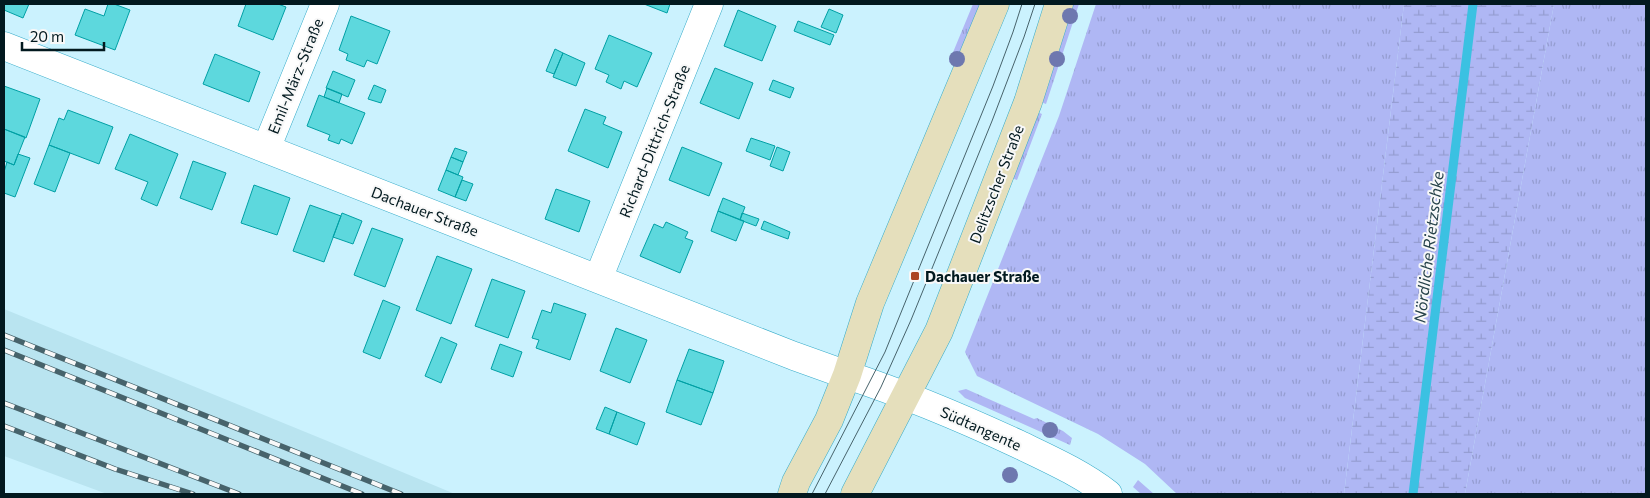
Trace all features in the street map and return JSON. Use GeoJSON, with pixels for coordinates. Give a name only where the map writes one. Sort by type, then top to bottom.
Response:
{"type":"FeatureCollection","features":[{"type":"Feature","properties":{"kind":"main road"},"geometry":{"type":"LineString","coordinates":[[792,494],[796,482],[829,420],[847,375],[870,303],[995,4]]}},
{"type":"Feature","properties":{"kind":"main road","name":"Delitzscher Straße"},"geometry":{"type":"LineString","coordinates":[[855,494],[939,331],[1028,102],[1059,4]]}},
{"type":"Feature","properties":{"kind":"street","name":"Emil-März-Straße"},"geometry":{"type":"LineString","coordinates":[[266,149],[324,4]]}},
{"type":"Feature","properties":{"kind":"street","name":"Richard-Dittrich-Straße"},"geometry":{"type":"LineString","coordinates":[[598,279],[709,4]]}},
{"type":"Feature","properties":{"kind":"street","name":"Dachauer Straße"},"geometry":{"type":"LineString","coordinates":[[4,46],[794,356],[847,375]]}},
{"type":"Feature","properties":{"kind":"street","name":"Südtangente"},"geometry":{"type":"LineString","coordinates":[[847,375],[996,434],[1055,462],[1095,484],[1108,494]]}},
{"type":"Feature","properties":{"kind":"shaded area"},"geometry":{"type":"Polygon","coordinates":[[[4,309],[455,494],[107,494],[4,456],[4,309]]]}},
{"type":"Feature","properties":{"kind":"green space"},"geometry":{"type":"Polygon","coordinates":[[[973,4],[986,4],[959,67],[949,62],[973,4]]]}},
{"type":"Feature","properties":{"kind":"green space"},"geometry":{"type":"Polygon","coordinates":[[[1070,4],[1079,4],[1046,104],[1038,101],[1070,4]]]}},
{"type":"Feature","properties":{"kind":"green space"},"geometry":{"type":"Polygon","coordinates":[[[1096,4],[1404,4],[1344,494],[1177,494],[1145,464],[1098,434],[977,376],[965,352],[1059,116],[1096,4]]]}},
{"type":"Feature","properties":{"kind":"green space"},"geometry":{"type":"Polygon","coordinates":[[[1404,4],[1554,4],[1465,494],[1344,494],[1404,4]]]}},
{"type":"Feature","properties":{"kind":"green space"},"geometry":{"type":"Polygon","coordinates":[[[1554,4],[1646,4],[1646,494],[1465,494],[1554,4]]]}},
{"type":"Feature","properties":{"kind":"green space"},"geometry":{"type":"Polygon","coordinates":[[[1035,111],[1042,114],[1017,180],[1009,177],[1035,111]]]}},
{"type":"Feature","properties":{"kind":"green space"},"geometry":{"type":"Polygon","coordinates":[[[966,389],[1034,419],[1037,418],[1063,431],[1072,438],[1070,445],[965,398],[958,391],[966,389]]]}},
{"type":"Feature","properties":{"kind":"green space"},"geometry":{"type":"Polygon","coordinates":[[[1138,480],[1154,494],[1141,494],[1133,487],[1138,480]]]}},
{"type":"Feature","properties":{"kind":"building"},"geometry":{"type":"Polygon","coordinates":[[[4,4],[29,4],[23,18],[4,10],[4,4]]]}},
{"type":"Feature","properties":{"kind":"building"},"geometry":{"type":"Polygon","coordinates":[[[108,4],[114,4],[130,10],[115,50],[75,35],[85,9],[104,16],[108,4]]]}},
{"type":"Feature","properties":{"kind":"building"},"geometry":{"type":"Polygon","coordinates":[[[246,4],[278,4],[286,7],[273,40],[238,26],[246,4]]]}},
{"type":"Feature","properties":{"kind":"building"},"geometry":{"type":"Polygon","coordinates":[[[644,4],[670,4],[667,13],[644,4]]]}},
{"type":"Feature","properties":{"kind":"building"},"geometry":{"type":"Polygon","coordinates":[[[829,9],[843,15],[836,33],[821,27],[829,9]]]}},
{"type":"Feature","properties":{"kind":"building"},"geometry":{"type":"Polygon","coordinates":[[[738,10],[776,26],[762,61],[724,46],[738,10]]]}},
{"type":"Feature","properties":{"kind":"building"},"geometry":{"type":"Polygon","coordinates":[[[351,16],[390,31],[377,64],[367,60],[364,67],[346,60],[348,54],[339,50],[351,16]]]}},
{"type":"Feature","properties":{"kind":"building"},"geometry":{"type":"Polygon","coordinates":[[[798,21],[834,35],[830,45],[794,31],[798,21]]]}},
{"type":"Feature","properties":{"kind":"building"},"geometry":{"type":"Polygon","coordinates":[[[609,35],[652,53],[637,87],[624,81],[621,89],[606,82],[609,75],[595,69],[609,35]]]}},
{"type":"Feature","properties":{"kind":"building"},"geometry":{"type":"Polygon","coordinates":[[[555,49],[563,53],[554,74],[546,71],[555,49]]]}},
{"type":"Feature","properties":{"kind":"building"},"geometry":{"type":"Polygon","coordinates":[[[563,53],[585,63],[576,86],[553,77],[563,53]]]}},
{"type":"Feature","properties":{"kind":"building"},"geometry":{"type":"Polygon","coordinates":[[[215,54],[260,72],[249,102],[203,84],[215,54]]]}},
{"type":"Feature","properties":{"kind":"building"},"geometry":{"type":"Polygon","coordinates":[[[715,68],[753,83],[739,119],[700,103],[715,68]]]}},
{"type":"Feature","properties":{"kind":"building"},"geometry":{"type":"Polygon","coordinates":[[[333,71],[355,80],[348,97],[326,88],[333,71]]]}},
{"type":"Feature","properties":{"kind":"building"},"geometry":{"type":"Polygon","coordinates":[[[773,80],[794,88],[790,98],[769,90],[773,80]]]}},
{"type":"Feature","properties":{"kind":"building"},"geometry":{"type":"Polygon","coordinates":[[[374,85],[386,90],[381,103],[368,99],[374,85]]]}},
{"type":"Feature","properties":{"kind":"building"},"geometry":{"type":"Polygon","coordinates":[[[4,86],[40,99],[26,138],[4,129],[4,86]]]}},
{"type":"Feature","properties":{"kind":"building"},"geometry":{"type":"Polygon","coordinates":[[[327,88],[342,94],[339,103],[324,97],[327,88]]]}},
{"type":"Feature","properties":{"kind":"building"},"geometry":{"type":"Polygon","coordinates":[[[319,95],[365,113],[352,144],[341,139],[339,144],[328,140],[330,135],[307,126],[319,95]]]}},
{"type":"Feature","properties":{"kind":"building"},"geometry":{"type":"Polygon","coordinates":[[[585,109],[606,117],[603,124],[622,132],[608,168],[568,151],[585,109]]]}},
{"type":"Feature","properties":{"kind":"building"},"geometry":{"type":"Polygon","coordinates":[[[68,110],[113,127],[99,164],[49,145],[59,118],[64,120],[68,110]]]}},
{"type":"Feature","properties":{"kind":"building"},"geometry":{"type":"Polygon","coordinates":[[[4,129],[25,137],[14,165],[4,161],[4,129]]]}},
{"type":"Feature","properties":{"kind":"building"},"geometry":{"type":"Polygon","coordinates":[[[130,134],[178,154],[157,206],[141,199],[148,182],[115,169],[130,134]]]}},
{"type":"Feature","properties":{"kind":"building"},"geometry":{"type":"Polygon","coordinates":[[[751,138],[775,146],[770,160],[746,151],[751,138]]]}},
{"type":"Feature","properties":{"kind":"building"},"geometry":{"type":"Polygon","coordinates":[[[49,145],[70,153],[55,192],[34,184],[49,145]]]}},
{"type":"Feature","properties":{"kind":"building"},"geometry":{"type":"Polygon","coordinates":[[[682,147],[722,163],[709,196],[669,180],[682,147]]]}},
{"type":"Feature","properties":{"kind":"building"},"geometry":{"type":"Polygon","coordinates":[[[777,147],[790,152],[783,171],[770,166],[777,147]]]}},
{"type":"Feature","properties":{"kind":"building"},"geometry":{"type":"Polygon","coordinates":[[[455,148],[467,152],[463,162],[451,157],[455,148]]]}},
{"type":"Feature","properties":{"kind":"building"},"geometry":{"type":"Polygon","coordinates":[[[18,154],[30,158],[15,197],[4,193],[4,172],[7,162],[14,165],[18,154]]]}},
{"type":"Feature","properties":{"kind":"building"},"geometry":{"type":"Polygon","coordinates":[[[451,157],[463,162],[458,175],[446,170],[451,157]]]}},
{"type":"Feature","properties":{"kind":"building"},"geometry":{"type":"Polygon","coordinates":[[[193,161],[226,173],[212,210],[180,198],[193,161]]]}},
{"type":"Feature","properties":{"kind":"building"},"geometry":{"type":"Polygon","coordinates":[[[446,170],[463,177],[455,197],[438,190],[446,170]]]}},
{"type":"Feature","properties":{"kind":"building"},"geometry":{"type":"Polygon","coordinates":[[[462,180],[473,184],[466,201],[455,197],[462,180]]]}},
{"type":"Feature","properties":{"kind":"building"},"geometry":{"type":"Polygon","coordinates":[[[254,185],[290,198],[277,235],[241,223],[254,185]]]}},
{"type":"Feature","properties":{"kind":"building"},"geometry":{"type":"Polygon","coordinates":[[[556,189],[590,201],[579,232],[545,219],[556,189]]]}},
{"type":"Feature","properties":{"kind":"building"},"geometry":{"type":"Polygon","coordinates":[[[723,198],[745,207],[740,220],[718,211],[723,198]]]}},
{"type":"Feature","properties":{"kind":"building"},"geometry":{"type":"Polygon","coordinates":[[[310,205],[341,216],[324,262],[293,251],[310,205]]]}},
{"type":"Feature","properties":{"kind":"building"},"geometry":{"type":"Polygon","coordinates":[[[718,211],[744,221],[736,241],[711,231],[718,211]]]}},
{"type":"Feature","properties":{"kind":"building"},"geometry":{"type":"Polygon","coordinates":[[[342,213],[362,221],[353,244],[333,237],[342,213]]]}},
{"type":"Feature","properties":{"kind":"building"},"geometry":{"type":"Polygon","coordinates":[[[742,213],[759,219],[756,226],[740,220],[742,213]]]}},
{"type":"Feature","properties":{"kind":"building"},"geometry":{"type":"Polygon","coordinates":[[[764,221],[790,232],[788,239],[761,229],[764,221]]]}},
{"type":"Feature","properties":{"kind":"building"},"geometry":{"type":"Polygon","coordinates":[[[666,222],[688,232],[685,238],[693,241],[680,273],[640,256],[654,224],[663,228],[666,222]]]}},
{"type":"Feature","properties":{"kind":"building"},"geometry":{"type":"Polygon","coordinates":[[[372,228],[403,239],[385,287],[354,275],[372,228]]]}},
{"type":"Feature","properties":{"kind":"building"},"geometry":{"type":"Polygon","coordinates":[[[437,256],[472,269],[451,324],[416,310],[437,256]]]}},
{"type":"Feature","properties":{"kind":"building"},"geometry":{"type":"Polygon","coordinates":[[[492,279],[525,291],[508,338],[475,326],[492,279]]]}},
{"type":"Feature","properties":{"kind":"building"},"geometry":{"type":"Polygon","coordinates":[[[383,300],[400,307],[380,359],[363,352],[383,300]]]}},
{"type":"Feature","properties":{"kind":"building"},"geometry":{"type":"Polygon","coordinates":[[[554,303],[586,314],[570,360],[536,348],[539,340],[532,338],[542,310],[551,313],[554,303]]]}},
{"type":"Feature","properties":{"kind":"building"},"geometry":{"type":"Polygon","coordinates":[[[616,328],[647,340],[630,383],[600,371],[616,328]]]}},
{"type":"Feature","properties":{"kind":"building"},"geometry":{"type":"Polygon","coordinates":[[[441,337],[457,344],[441,383],[425,376],[441,337]]]}},
{"type":"Feature","properties":{"kind":"building"},"geometry":{"type":"Polygon","coordinates":[[[500,344],[522,352],[513,377],[491,369],[500,344]]]}},
{"type":"Feature","properties":{"kind":"building"},"geometry":{"type":"Polygon","coordinates":[[[689,349],[724,361],[713,393],[677,380],[689,349]]]}},
{"type":"Feature","properties":{"kind":"building"},"geometry":{"type":"Polygon","coordinates":[[[677,380],[713,393],[701,425],[666,412],[677,380]]]}},
{"type":"Feature","properties":{"kind":"building"},"geometry":{"type":"Polygon","coordinates":[[[605,407],[617,412],[609,434],[596,429],[605,407]]]}},
{"type":"Feature","properties":{"kind":"building"},"geometry":{"type":"Polygon","coordinates":[[[617,412],[645,423],[637,445],[609,434],[617,412]]]}},
{"type":"Feature","properties":{"kind":"waterway","name":"Nördliche Rietzschke"},"geometry":{"type":"LineString","coordinates":[[1413,494],[1473,4]]}},
{"type":"Feature","properties":{"kind":"tram line"},"geometry":{"type":"LineString","coordinates":[[812,494],[885,352],[993,86],[1022,4]]}},
{"type":"Feature","properties":{"kind":"tram line"},"geometry":{"type":"LineString","coordinates":[[825,494],[881,387],[911,320],[992,121],[1035,4]]}},
{"type":"Feature","properties":{"kind":"railway"},"geometry":{"type":"LineString","coordinates":[[4,335],[401,494]]}},
{"type":"Feature","properties":{"kind":"railway"},"geometry":{"type":"LineString","coordinates":[[4,350],[362,494]]}},
{"type":"Feature","properties":{"kind":"railway"},"geometry":{"type":"LineString","coordinates":[[4,403],[239,494]]}},
{"type":"Feature","properties":{"kind":"railway"},"geometry":{"type":"LineString","coordinates":[[4,426],[115,469],[193,494]]}},
{"type":"Feature","properties":{"kind":"place","name":"Dachauer Straße"},"geometry":{"type":"Point","coordinates":[915,276]}}]}
